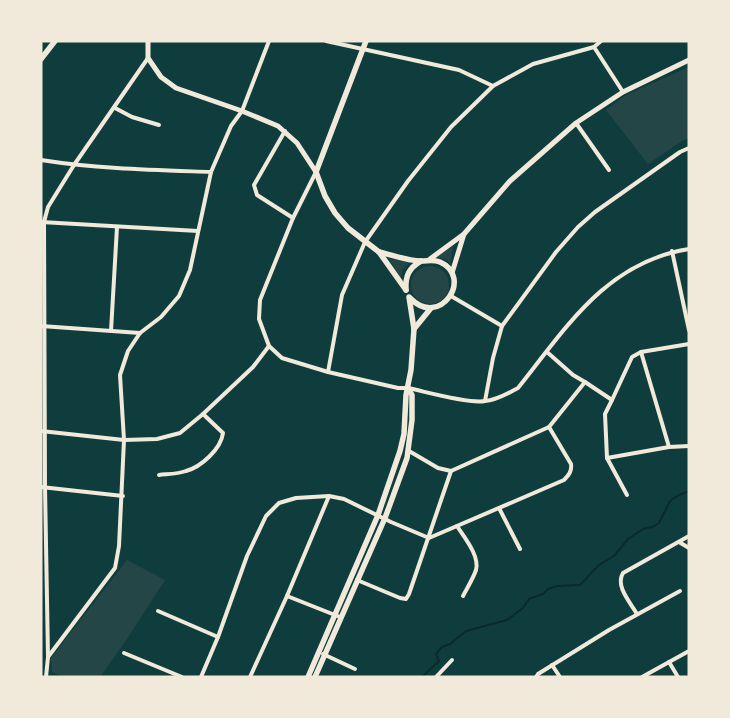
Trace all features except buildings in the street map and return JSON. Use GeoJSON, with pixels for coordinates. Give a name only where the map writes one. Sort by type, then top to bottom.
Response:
{"type":"FeatureCollection","features":[{"type":"Feature","properties":{"kind":"main road"},"geometry":{"type":"LineString","coordinates":[[41,59],[55,41]]}},
{"type":"Feature","properties":{"kind":"main road"},"geometry":{"type":"LineString","coordinates":[[308,677],[321,653],[353,579],[400,452],[404,434],[406,395],[414,329],[409,297],[406,290],[379,252],[348,228],[335,213],[325,196],[316,172],[366,41]]}},
{"type":"Feature","properties":{"kind":"main road"},"geometry":{"type":"LineString","coordinates":[[379,252],[421,261]]}},
{"type":"Feature","properties":{"kind":"main road"},"geometry":{"type":"LineString","coordinates":[[406,290],[405,281],[408,272],[421,261],[430,259],[443,263],[452,273],[454,289],[445,302],[439,306],[431,308],[422,307],[409,297]]}},
{"type":"Feature","properties":{"kind":"main road"},"geometry":{"type":"LineString","coordinates":[[414,329],[431,308]]}},
{"type":"Feature","properties":{"kind":"main road"},"geometry":{"type":"LineString","coordinates":[[353,579],[385,518],[409,451],[412,395],[408,388]]}},
{"type":"Feature","properties":{"kind":"main road"},"geometry":{"type":"LineString","coordinates":[[315,677],[321,653]]}},
{"type":"Feature","properties":{"kind":"street"},"geometry":{"type":"LineString","coordinates":[[46,677],[48,609],[43,545],[43,222],[48,207],[74,166],[148,58],[148,41]]}},
{"type":"Feature","properties":{"kind":"street"},"geometry":{"type":"LineString","coordinates":[[48,657],[115,568],[119,546],[123,496],[124,440],[120,375],[128,350],[140,333],[161,317],[179,296],[190,270],[211,172],[231,126],[242,111],[269,41]]}},
{"type":"Feature","properties":{"kind":"street"},"geometry":{"type":"LineString","coordinates":[[326,41],[459,70],[493,86]]}},
{"type":"Feature","properties":{"kind":"street"},"geometry":{"type":"LineString","coordinates":[[328,372],[342,295],[364,242],[408,181],[451,127],[493,86],[533,64],[594,47],[601,41]]}},
{"type":"Feature","properties":{"kind":"street"},"geometry":{"type":"LineString","coordinates":[[594,47],[623,92]]}},
{"type":"Feature","properties":{"kind":"street"},"geometry":{"type":"LineString","coordinates":[[148,58],[161,77],[176,88],[278,126],[297,143],[316,172],[293,218],[258,309],[259,319],[269,346],[282,358],[328,372],[398,388],[408,388],[473,401],[485,401],[503,396],[518,388],[590,300],[612,281],[633,268],[672,251],[689,248]]}},
{"type":"Feature","properties":{"kind":"street"},"geometry":{"type":"LineString","coordinates":[[430,259],[464,234],[510,181],[576,123],[623,92],[689,60]]}},
{"type":"Feature","properties":{"kind":"street"},"geometry":{"type":"LineString","coordinates":[[115,108],[132,117],[159,125]]}},
{"type":"Feature","properties":{"kind":"street"},"geometry":{"type":"LineString","coordinates":[[576,123],[610,170]]}},
{"type":"Feature","properties":{"kind":"street"},"geometry":{"type":"LineString","coordinates":[[285,131],[254,185],[257,195],[293,218]]}},
{"type":"Feature","properties":{"kind":"street"},"geometry":{"type":"LineString","coordinates":[[485,401],[493,358],[502,326],[556,252],[595,212],[626,189],[689,148]]}},
{"type":"Feature","properties":{"kind":"street"},"geometry":{"type":"LineString","coordinates":[[41,160],[74,166],[130,170],[211,172]]}},
{"type":"Feature","properties":{"kind":"street"},"geometry":{"type":"LineString","coordinates":[[43,222],[198,231]]}},
{"type":"Feature","properties":{"kind":"street"},"geometry":{"type":"LineString","coordinates":[[111,331],[117,227]]}},
{"type":"Feature","properties":{"kind":"street"},"geometry":{"type":"LineString","coordinates":[[452,273],[464,234]]}},
{"type":"Feature","properties":{"kind":"street"},"geometry":{"type":"LineString","coordinates":[[672,251],[689,330]]}},
{"type":"Feature","properties":{"kind":"street"},"geometry":{"type":"LineString","coordinates":[[450,296],[502,326]]}},
{"type":"Feature","properties":{"kind":"street"},"geometry":{"type":"LineString","coordinates":[[43,326],[140,333]]}},
{"type":"Feature","properties":{"kind":"street"},"geometry":{"type":"LineString","coordinates":[[627,495],[607,458],[605,414],[632,357],[641,352],[689,344]]}},
{"type":"Feature","properties":{"kind":"street"},"geometry":{"type":"LineString","coordinates":[[44,432],[124,440],[157,439],[180,433],[253,367],[269,346]]}},
{"type":"Feature","properties":{"kind":"street"},"geometry":{"type":"LineString","coordinates":[[547,352],[573,374],[612,400]]}},
{"type":"Feature","properties":{"kind":"street"},"geometry":{"type":"LineString","coordinates":[[641,352],[669,447]]}},
{"type":"Feature","properties":{"kind":"street"},"geometry":{"type":"LineString","coordinates":[[409,451],[438,468],[451,471],[549,427],[585,382]]}},
{"type":"Feature","properties":{"kind":"street"},"geometry":{"type":"LineString","coordinates":[[159,476],[187,471],[204,462],[215,448],[223,433],[203,414]]}},
{"type":"Feature","properties":{"kind":"street"},"geometry":{"type":"LineString","coordinates":[[201,677],[218,637],[241,570],[266,516],[279,503],[296,498],[328,496],[344,499],[429,538],[564,480],[572,469],[571,464],[549,427]]}},
{"type":"Feature","properties":{"kind":"street"},"geometry":{"type":"LineString","coordinates":[[607,458],[669,447],[689,446]]}},
{"type":"Feature","properties":{"kind":"street"},"geometry":{"type":"LineString","coordinates":[[353,579],[400,598],[406,598],[410,594],[451,471]]}},
{"type":"Feature","properties":{"kind":"street"},"geometry":{"type":"LineString","coordinates":[[43,487],[123,496]]}},
{"type":"Feature","properties":{"kind":"street"},"geometry":{"type":"LineString","coordinates":[[250,677],[287,596],[328,496]]}},
{"type":"Feature","properties":{"kind":"street"},"geometry":{"type":"LineString","coordinates":[[499,508],[520,549]]}},
{"type":"Feature","properties":{"kind":"street"},"geometry":{"type":"LineString","coordinates":[[457,526],[477,563],[476,570],[462,596]]}},
{"type":"Feature","properties":{"kind":"street"},"geometry":{"type":"LineString","coordinates":[[637,614],[620,584],[620,578],[623,573],[689,536]]}},
{"type":"Feature","properties":{"kind":"street"},"geometry":{"type":"LineString","coordinates":[[679,542],[689,548]]}},
{"type":"Feature","properties":{"kind":"street"},"geometry":{"type":"LineString","coordinates":[[536,677],[552,665],[637,614],[680,591]]}},
{"type":"Feature","properties":{"kind":"street"},"geometry":{"type":"LineString","coordinates":[[287,596],[337,616]]}},
{"type":"Feature","properties":{"kind":"street"},"geometry":{"type":"LineString","coordinates":[[41,608],[48,609]]}},
{"type":"Feature","properties":{"kind":"street"},"geometry":{"type":"LineString","coordinates":[[158,611],[218,637]]}},
{"type":"Feature","properties":{"kind":"street"},"geometry":{"type":"LineString","coordinates":[[642,677],[689,651]]}},
{"type":"Feature","properties":{"kind":"street"},"geometry":{"type":"LineString","coordinates":[[124,652],[182,677]]}},
{"type":"Feature","properties":{"kind":"street"},"geometry":{"type":"LineString","coordinates":[[321,653],[354,669]]}},
{"type":"Feature","properties":{"kind":"street"},"geometry":{"type":"LineString","coordinates":[[436,677],[452,660]]}},
{"type":"Feature","properties":{"kind":"street"},"geometry":{"type":"LineString","coordinates":[[669,662],[678,677]]}},
{"type":"Feature","properties":{"kind":"street"},"geometry":{"type":"LineString","coordinates":[[552,665],[560,677]]}},
{"type":"Feature","properties":{"kind":"shaded area"},"geometry":{"type":"Polygon","coordinates":[[[689,67],[689,138],[648,164],[606,110],[626,95],[689,67]]]}},
{"type":"Feature","properties":{"kind":"shaded area"},"geometry":{"type":"Polygon","coordinates":[[[453,246],[450,264],[447,260],[437,257],[453,246]]]}},
{"type":"Feature","properties":{"kind":"shaded area"},"geometry":{"type":"Polygon","coordinates":[[[389,259],[411,262],[402,270],[401,278],[389,259]]]}},
{"type":"Feature","properties":{"kind":"shaded area"},"geometry":{"type":"Polygon","coordinates":[[[430,266],[444,271],[449,285],[444,299],[430,304],[416,299],[411,285],[416,271],[430,266]]]}},
{"type":"Feature","properties":{"kind":"shaded area"},"geometry":{"type":"Polygon","coordinates":[[[127,560],[165,580],[127,639],[100,677],[64,677],[52,672],[51,658],[127,560]]]}},
{"type":"Feature","properties":{"kind":"waterway"},"geometry":{"type":"LineString","coordinates":[[422,677],[439,661],[436,654],[442,647],[450,644],[466,631],[507,620],[523,608],[529,599],[543,594],[548,589],[557,586],[580,585],[599,565],[614,556],[628,539],[643,529],[659,523],[670,501],[689,491]]}}]}
